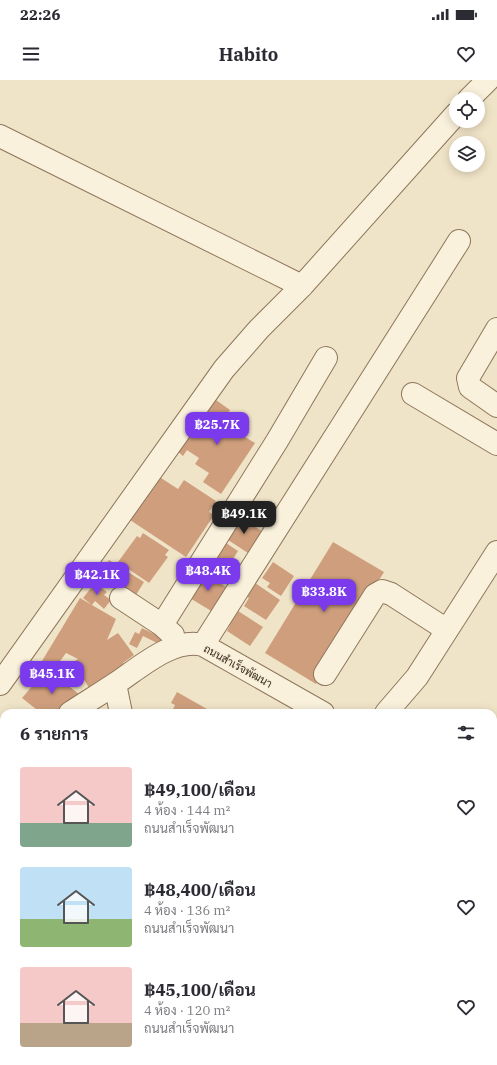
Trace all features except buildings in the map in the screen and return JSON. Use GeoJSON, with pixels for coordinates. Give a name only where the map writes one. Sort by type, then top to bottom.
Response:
{"type":"FeatureCollection","features":[{"type":"Feature","properties":{"kind":"street"},"geometry":{"type":"LineString","coordinates":[[0,684],[224,369],[259,329],[302,286],[449,122]]}},
{"type":"Feature","properties":{"kind":"street"},"geometry":{"type":"LineString","coordinates":[[0,136],[302,286]]}},
{"type":"Feature","properties":{"kind":"street"},"geometry":{"type":"LineString","coordinates":[[203,645],[459,241]]}},
{"type":"Feature","properties":{"kind":"street"},"geometry":{"type":"LineString","coordinates":[[497,329],[468,378],[470,387],[497,406]]}},
{"type":"Feature","properties":{"kind":"street"},"geometry":{"type":"LineString","coordinates":[[162,625],[277,441],[326,358]]}},
{"type":"Feature","properties":{"kind":"street"},"geometry":{"type":"LineString","coordinates":[[413,394],[497,444]]}},
{"type":"Feature","properties":{"kind":"street"},"geometry":{"type":"LineString","coordinates":[[389,709],[417,677],[497,552]]}},
{"type":"Feature","properties":{"kind":"street"},"geometry":{"type":"LineString","coordinates":[[325,674],[375,595],[382,591],[391,594],[447,630]]}},
{"type":"Feature","properties":{"kind":"street"},"geometry":{"type":"LineString","coordinates":[[121,598],[162,625],[174,635],[180,646]]}},
{"type":"Feature","properties":{"kind":"street","name":"ถนนสำเร็จพัฒนา"},"geometry":{"type":"LineString","coordinates":[[76,709],[153,658],[180,646],[194,643],[203,645],[316,709]]}},
{"type":"Feature","properties":{"kind":"street"},"geometry":{"type":"LineString","coordinates":[[115,684],[120,709]]}}]}
